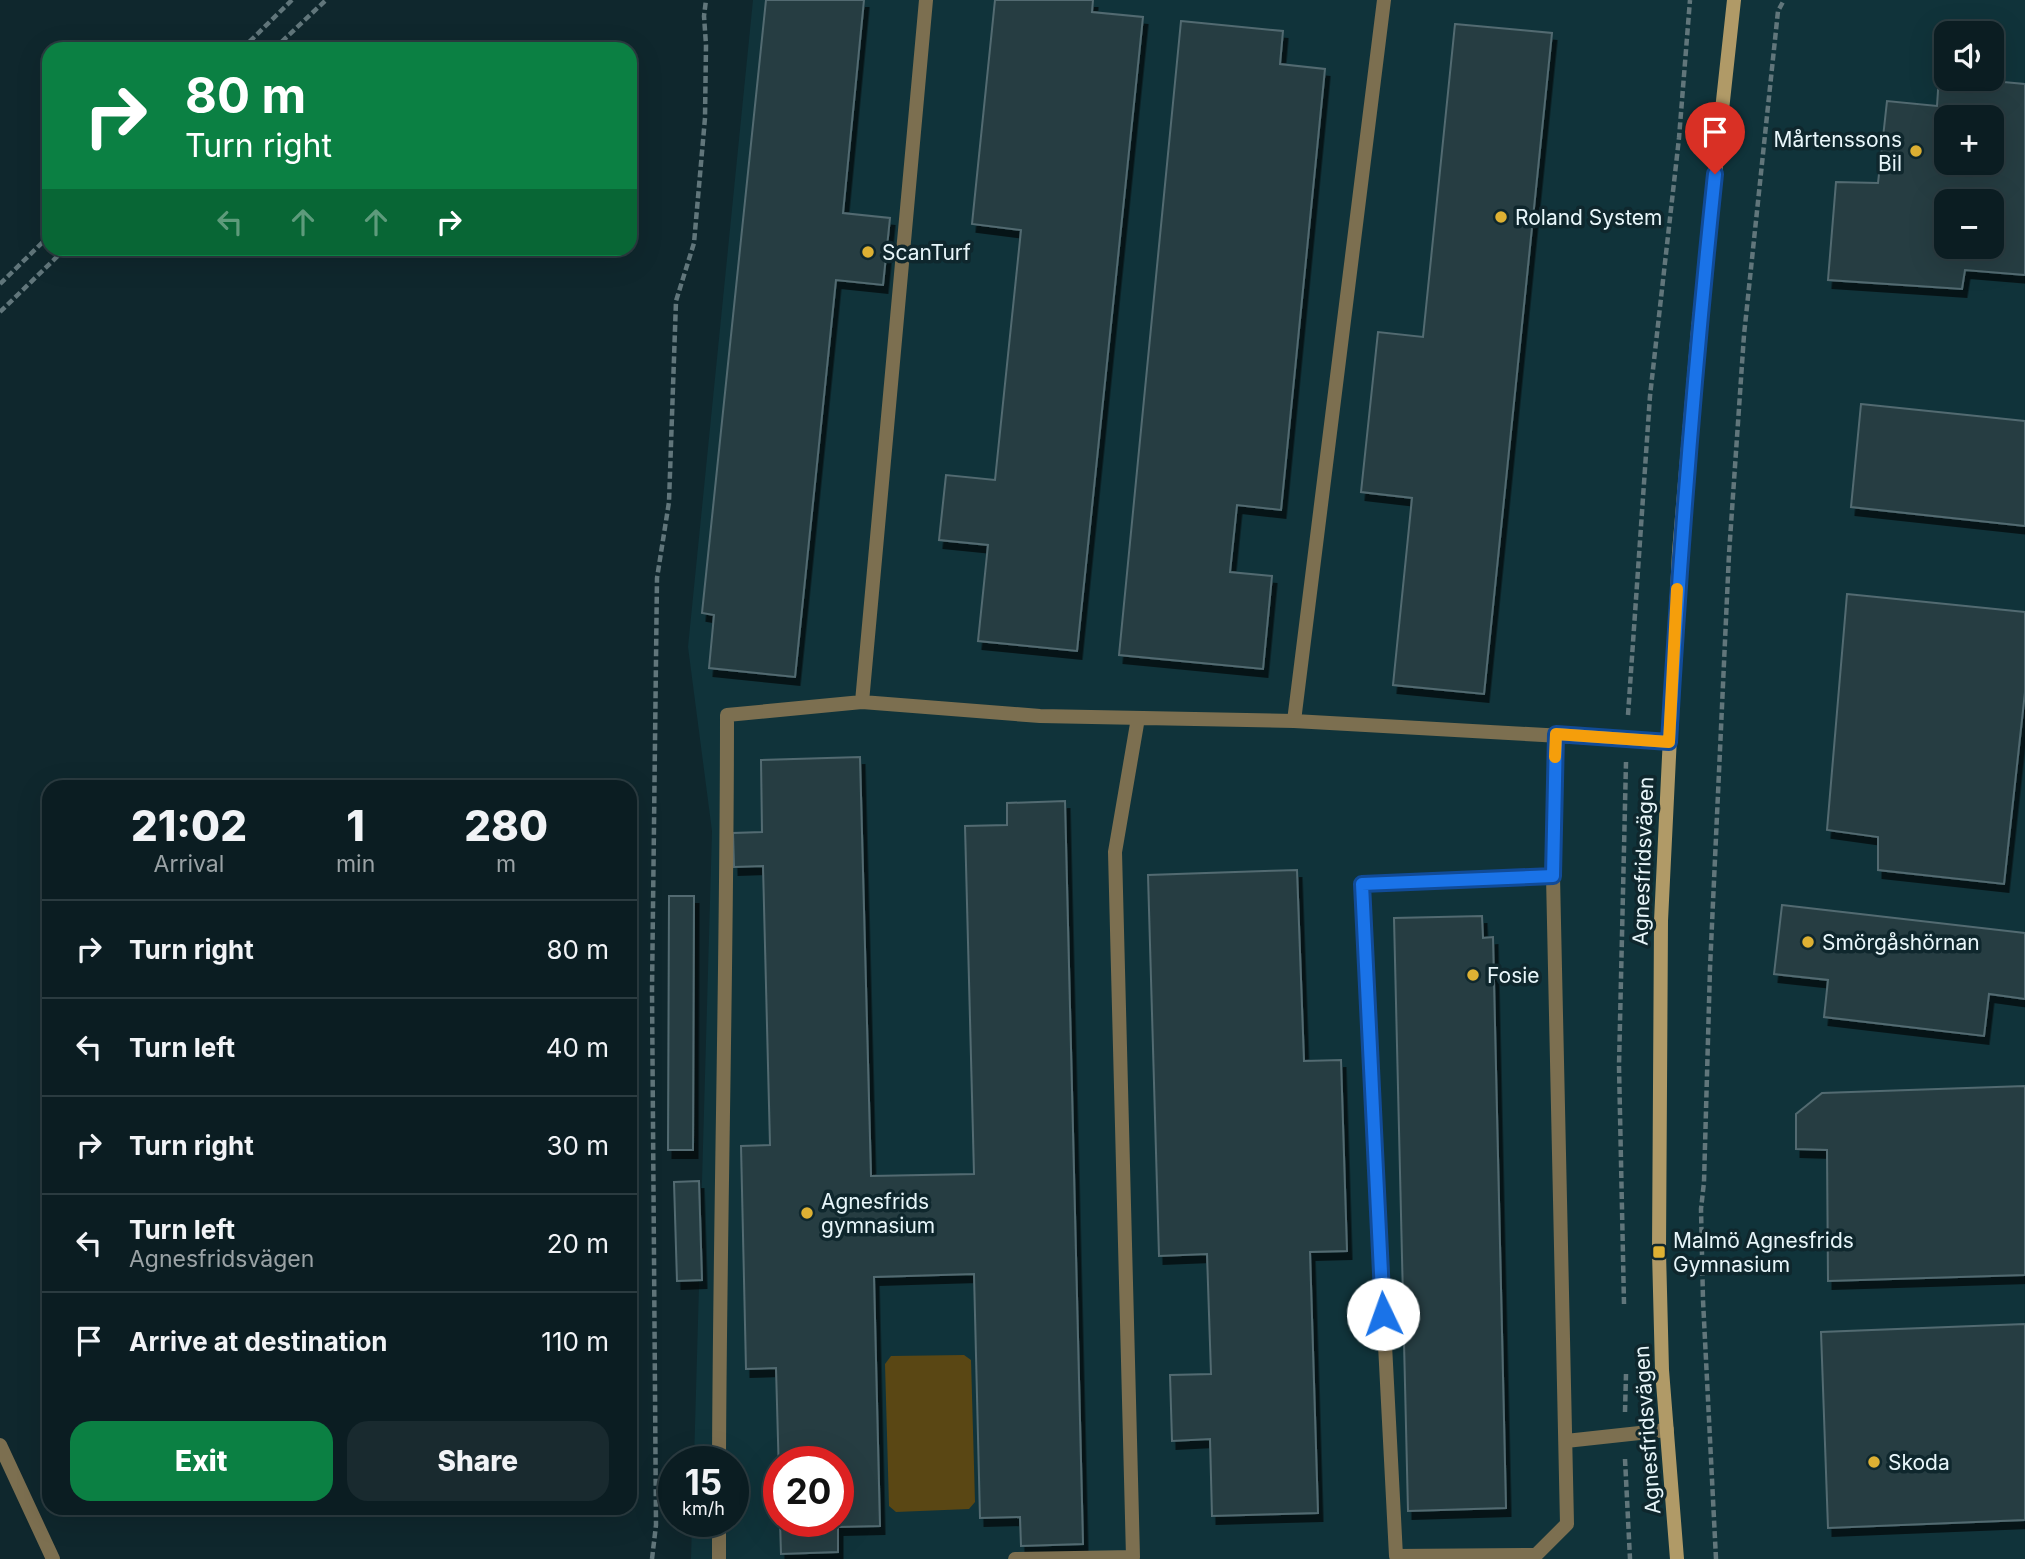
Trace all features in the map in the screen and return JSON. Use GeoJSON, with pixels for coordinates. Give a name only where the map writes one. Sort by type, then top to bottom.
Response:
{"type":"FeatureCollection","features":[{"type":"Feature","properties":{"kind":"main road","name":"Agnesfridsvägen"},"geometry":{"type":"LineString","coordinates":[[1677,1559],[1662,1370],[1659,1224],[1661,921],[1679,552],[1698,330],[1734,0]]}},
{"type":"Feature","properties":{"kind":"lane"},"geometry":{"type":"LineString","coordinates":[[862,702],[926,0]]}},
{"type":"Feature","properties":{"kind":"lane"},"geometry":{"type":"LineString","coordinates":[[1294,721],[1384,0]]}},
{"type":"Feature","properties":{"kind":"lane"},"geometry":{"type":"LineString","coordinates":[[719,1446],[727,909],[727,715],[862,702],[1040,716],[1294,721],[1669,742]]}},
{"type":"Feature","properties":{"kind":"lane"},"geometry":{"type":"LineString","coordinates":[[1015,1559],[1133,1558],[1115,852],[1138,718]]}},
{"type":"Feature","properties":{"kind":"lane"},"geometry":{"type":"LineString","coordinates":[[1553,876],[1362,884],[1396,1556],[1536,1555],[1567,1524],[1553,876],[1556,734]]}},
{"type":"Feature","properties":{"kind":"lane"},"geometry":{"type":"LineString","coordinates":[[1566,1441],[1667,1430]]}},
{"type":"Feature","properties":{"kind":"lane"},"geometry":{"type":"LineString","coordinates":[[0,1445],[53,1559]]}},
{"type":"Feature","properties":{"kind":"lane"},"geometry":{"type":"LineString","coordinates":[[719,1537],[719,1559]]}},
{"type":"Feature","properties":{"kind":"path"},"geometry":{"type":"LineString","coordinates":[[249,42],[292,0]]}},
{"type":"Feature","properties":{"kind":"path"},"geometry":{"type":"LineString","coordinates":[[281,42],[326,0]]}},
{"type":"Feature","properties":{"kind":"path"},"geometry":{"type":"LineString","coordinates":[[652,1559],[656,1525],[652,989],[657,578],[669,502],[676,301],[694,243],[705,118],[706,0]]}},
{"type":"Feature","properties":{"kind":"path"},"geometry":{"type":"LineString","coordinates":[[1679,138],[1690,0]]}},
{"type":"Feature","properties":{"kind":"path"},"geometry":{"type":"LineString","coordinates":[[1716,1559],[1701,1209],[1710,968],[1729,554],[1744,335],[1778,11],[1784,0]]}},
{"type":"Feature","properties":{"kind":"path"},"geometry":{"type":"LineString","coordinates":[[0,284],[42,243]]}},
{"type":"Feature","properties":{"kind":"path"},"geometry":{"type":"LineString","coordinates":[[0,312],[58,256]]}},
{"type":"Feature","properties":{"kind":"path"},"geometry":{"type":"LineString","coordinates":[[1626,1374],[1624,1435],[1630,1559]]}},
{"type":"Feature","properties":{"kind":"shaded area"},"geometry":{"type":"Polygon","coordinates":[[[753,0],[2025,0],[2025,1559],[691,1559],[692,1537],[749,1537],[749,1446],[694,1446],[712,831],[688,647],[753,0]]]}},
{"type":"Feature","properties":{"kind":"shaded area"},"geometry":{"type":"Polygon","coordinates":[[[964,1355],[971,1360],[975,1502],[969,1509],[896,1512],[889,1506],[885,1364],[891,1356],[964,1355]]]}},
{"type":"Feature","properties":{"kind":"building"},"geometry":{"type":"Polygon","coordinates":[[[766,0],[864,0],[843,213],[890,218],[883,285],[836,280],[795,677],[709,668],[714,615],[702,613],[766,0]]]}},
{"type":"Feature","properties":{"kind":"building"},"geometry":{"type":"Polygon","coordinates":[[[995,0],[1093,0],[1092,12],[1143,17],[1077,651],[978,641],[988,545],[939,540],[946,475],[995,480],[1021,230],[972,224],[995,0]]]}},
{"type":"Feature","properties":{"kind":"building"},"geometry":{"type":"Polygon","coordinates":[[[1181,21],[1283,31],[1280,64],[1325,69],[1281,510],[1237,505],[1230,572],[1272,576],[1263,669],[1119,655],[1181,21]]]}},
{"type":"Feature","properties":{"kind":"building"},"geometry":{"type":"Polygon","coordinates":[[[1455,24],[1552,33],[1484,694],[1393,685],[1412,498],[1361,492],[1378,332],[1423,337],[1455,24]]]}},
{"type":"Feature","properties":{"kind":"building"},"geometry":{"type":"Polygon","coordinates":[[[2004,82],[2025,84],[2025,275],[1965,270],[1962,289],[1828,280],[1836,182],[1878,183],[1887,101],[1934,106],[1934,175],[2004,175],[2004,105],[1937,105],[1938,91],[2004,91],[2004,82]]]}},
{"type":"Feature","properties":{"kind":"building"},"geometry":{"type":"Polygon","coordinates":[[[1861,404],[2025,421],[2025,526],[1851,507],[1861,404]]]}},
{"type":"Feature","properties":{"kind":"building"},"geometry":{"type":"Polygon","coordinates":[[[1847,594],[2025,612],[2025,692],[2004,884],[1878,870],[1878,837],[1827,830],[1847,594]]]}},
{"type":"Feature","properties":{"kind":"building"},"geometry":{"type":"Polygon","coordinates":[[[860,757],[871,1176],[974,1174],[965,826],[1007,825],[1007,803],[1065,801],[1083,1544],[1021,1546],[1020,1517],[980,1518],[974,1274],[874,1277],[880,1526],[854,1527],[854,1446],[778,1446],[776,1368],[746,1369],[741,1146],[770,1145],[763,866],[734,867],[733,833],[762,832],[761,760],[860,757]]]}},
{"type":"Feature","properties":{"kind":"building"},"geometry":{"type":"Polygon","coordinates":[[[1297,870],[1304,1061],[1341,1060],[1347,1251],[1310,1252],[1318,1513],[1212,1516],[1210,1439],[1172,1441],[1170,1375],[1211,1374],[1207,1254],[1159,1256],[1148,875],[1297,870]]]}},
{"type":"Feature","properties":{"kind":"building"},"geometry":{"type":"Polygon","coordinates":[[[669,896],[694,896],[693,1150],[668,1150],[669,896]]]}},
{"type":"Feature","properties":{"kind":"building"},"geometry":{"type":"Polygon","coordinates":[[[1782,905],[2025,933],[2025,999],[1989,994],[1984,1036],[1824,1017],[1828,980],[1774,974],[1782,905]]]}},
{"type":"Feature","properties":{"kind":"building"},"geometry":{"type":"Polygon","coordinates":[[[1482,916],[1483,938],[1493,937],[1506,1508],[1408,1511],[1394,918],[1482,916]]]}},
{"type":"Feature","properties":{"kind":"building"},"geometry":{"type":"Polygon","coordinates":[[[2025,1086],[2025,1275],[1828,1281],[1827,1150],[1796,1149],[1796,1114],[1822,1093],[2025,1086]]]}},
{"type":"Feature","properties":{"kind":"building"},"geometry":{"type":"Polygon","coordinates":[[[699,1181],[702,1280],[677,1281],[674,1182],[699,1181]]]}},
{"type":"Feature","properties":{"kind":"building"},"geometry":{"type":"Polygon","coordinates":[[[2025,1324],[2025,1520],[1828,1528],[1821,1332],[2025,1324]]]}},
{"type":"Feature","properties":{"kind":"building"},"geometry":{"type":"Polygon","coordinates":[[[780,1537],[838,1537],[838,1552],[781,1554],[780,1537]]]}},
{"type":"Feature","properties":{"kind":"slow traffic"},"geometry":{"type":"LineString","coordinates":[[1555,757],[1556,734],[1669,742],[1677,589]]}},
{"type":"Feature","properties":{"kind":"place","name":"Mårtenssons Bil"},"geometry":{"type":"Point","coordinates":[1916,151]}},
{"type":"Feature","properties":{"kind":"place","name":"Roland System"},"geometry":{"type":"Point","coordinates":[1501,217]}},
{"type":"Feature","properties":{"kind":"place","name":"ScanTurf"},"geometry":{"type":"Point","coordinates":[868,252]}},
{"type":"Feature","properties":{"kind":"place","name":"Smörgåshörnan"},"geometry":{"type":"Point","coordinates":[1808,942]}},
{"type":"Feature","properties":{"kind":"place","name":"Fosie"},"geometry":{"type":"Point","coordinates":[1473,975]}},
{"type":"Feature","properties":{"kind":"place","name":"Agnesfrids gymnasium"},"geometry":{"type":"Point","coordinates":[807,1213]}},
{"type":"Feature","properties":{"kind":"place","name":"Malmö Agnesfrids Gymnasium"},"geometry":{"type":"Point","coordinates":[1659,1252]}},
{"type":"Feature","properties":{"kind":"place","name":"Skoda"},"geometry":{"type":"Point","coordinates":[1874,1462]}},
{"type":"Feature","properties":{"kind":"route"},"geometry":{"type":"LineString","coordinates":[[1383,1314],[1362,884],[1553,876],[1556,734],[1669,742],[1679,552],[1698,330],[1715,174]]}}]}
